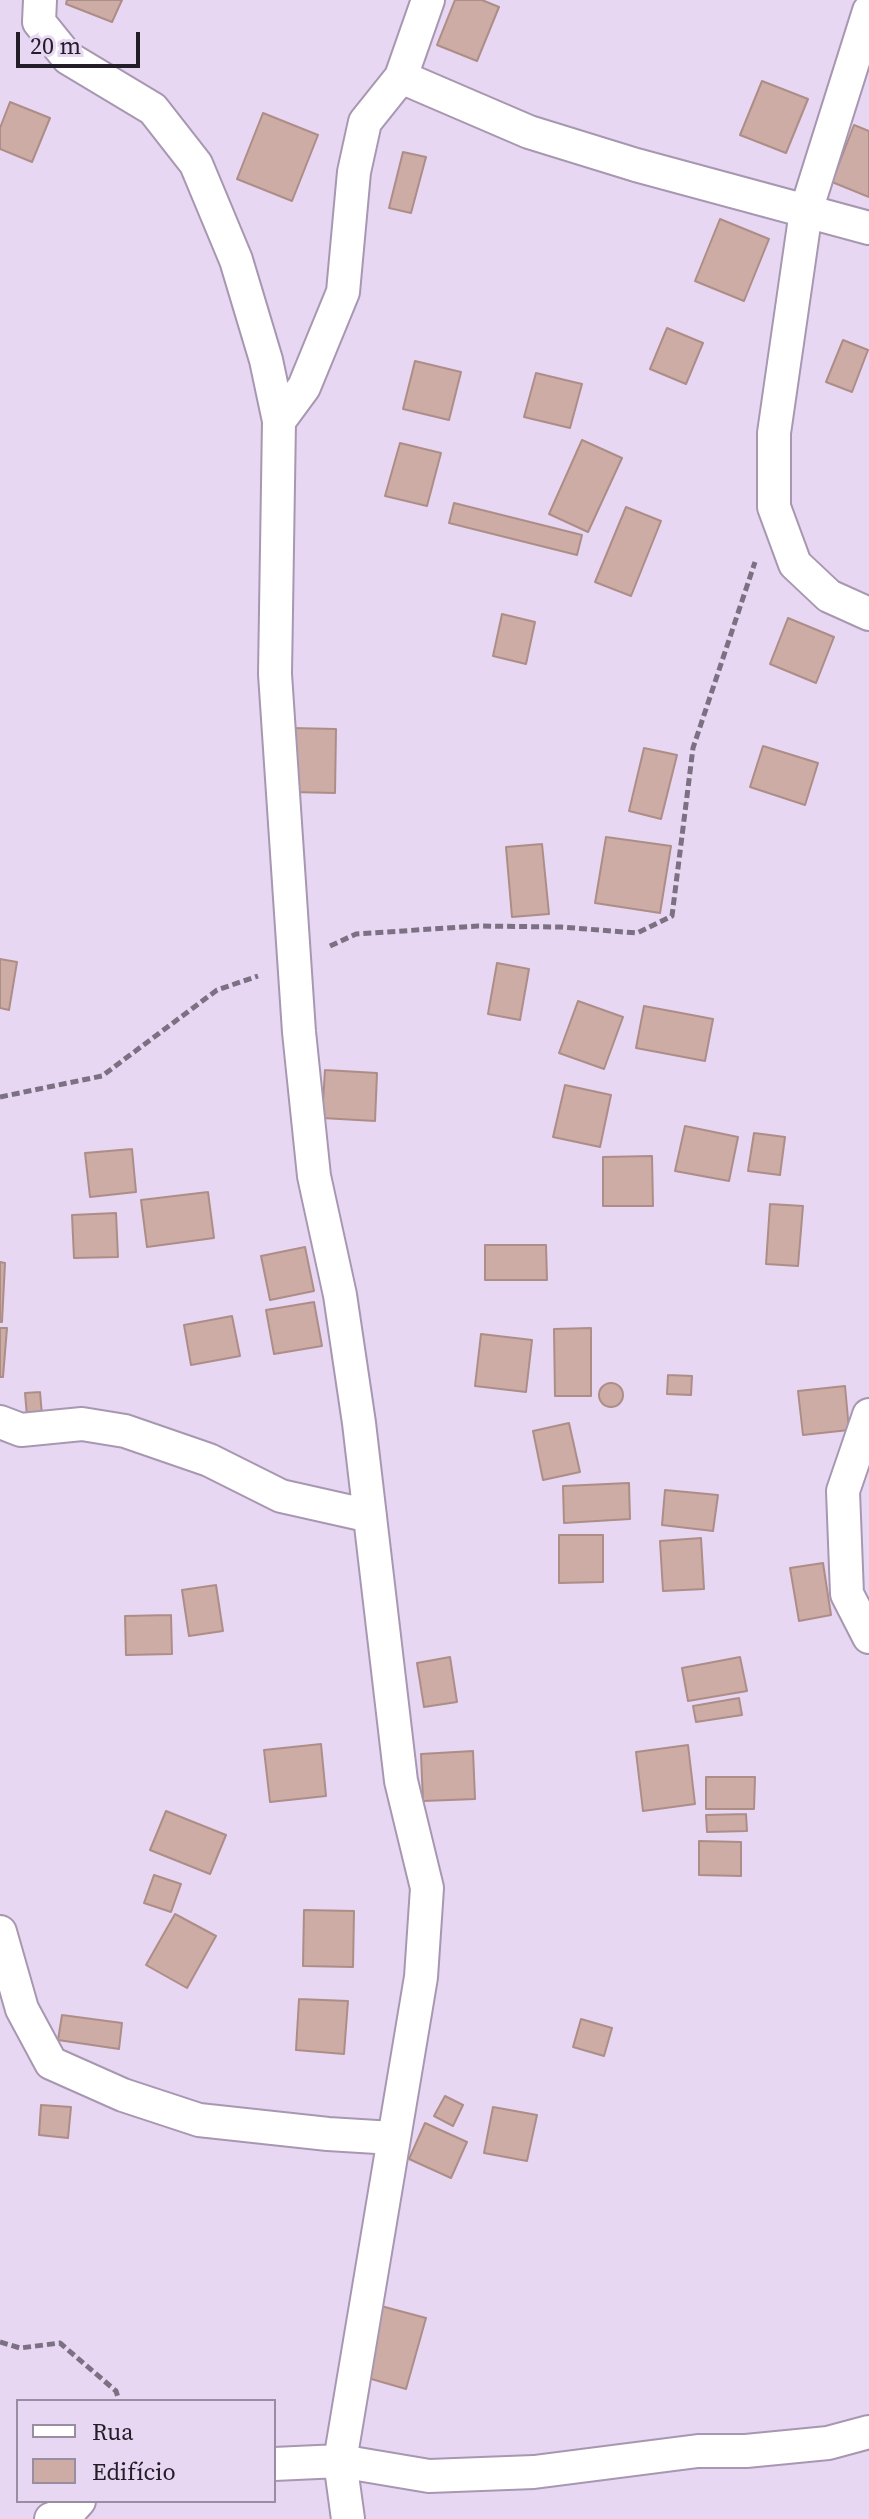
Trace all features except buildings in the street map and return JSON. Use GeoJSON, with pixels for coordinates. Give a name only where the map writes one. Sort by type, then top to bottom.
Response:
{"type":"FeatureCollection","features":[{"type":"Feature","properties":{"kind":"street"},"geometry":{"type":"LineString","coordinates":[[40,0],[39,22],[68,58],[153,109],[196,164],[236,260],[266,360],[279,421],[275,674],[295,963],[314,1176],[340,1295],[401,1781],[427,1888],[421,1977],[340,2461],[348,2519]]}},
{"type":"Feature","properties":{"kind":"street"},"geometry":{"type":"LineString","coordinates":[[279,421],[304,387],[343,292],[354,172],[365,122],[401,77],[428,0]]}},
{"type":"Feature","properties":{"kind":"street"},"geometry":{"type":"LineString","coordinates":[[869,11],[806,211],[774,433],[774,507],[795,564],[829,596],[869,614]]}},
{"type":"Feature","properties":{"kind":"street"},"geometry":{"type":"LineString","coordinates":[[401,77],[529,132],[636,165],[869,228]]}},
{"type":"Feature","properties":{"kind":"street"},"geometry":{"type":"LineString","coordinates":[[869,1415],[843,1491],[847,1594],[869,1637]]}},
{"type":"Feature","properties":{"kind":"street"},"geometry":{"type":"LineString","coordinates":[[0,1422],[21,1430],[82,1424],[125,1431],[209,1460],[281,1496],[370,1516]]}},
{"type":"Feature","properties":{"kind":"street"},"geometry":{"type":"LineString","coordinates":[[0,1932],[22,2009],[51,2063],[123,2095],[199,2120],[393,2138]]}},
{"type":"Feature","properties":{"kind":"street"},"geometry":{"type":"LineString","coordinates":[[276,2464],[340,2461],[429,2476],[534,2472],[698,2451],[746,2451],[828,2443],[869,2432]]}},
{"type":"Feature","properties":{"kind":"street"},"geometry":{"type":"LineString","coordinates":[[51,2519],[67,2514],[77,2503]]}},
{"type":"Feature","properties":{"kind":"path"},"geometry":{"type":"LineString","coordinates":[[0,1097],[102,1076],[217,990],[295,963],[356,934],[478,926],[637,933],[672,916],[693,748],[774,507]]}},
{"type":"Feature","properties":{"kind":"path"},"geometry":{"type":"LineString","coordinates":[[0,2342],[20,2348],[60,2343],[116,2391],[118,2399]]}}]}
